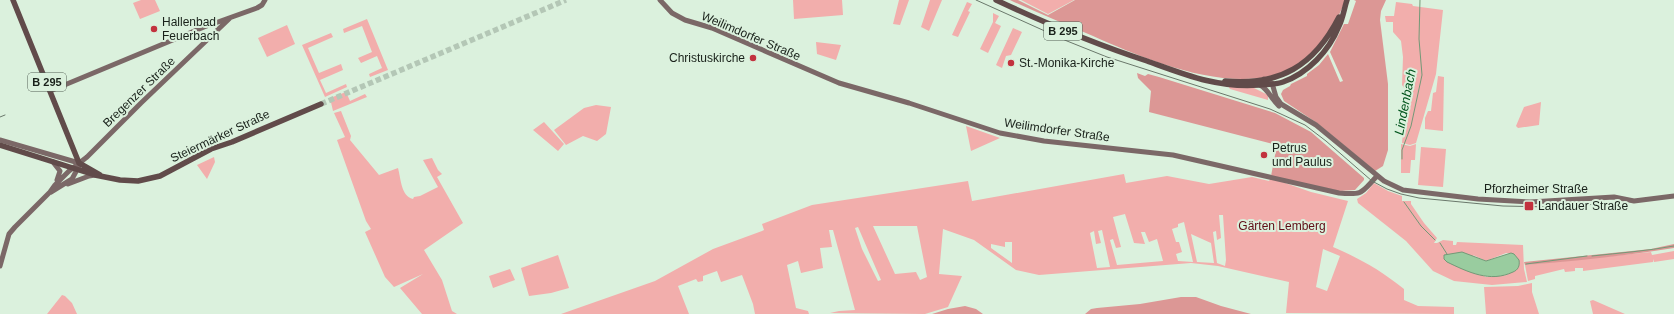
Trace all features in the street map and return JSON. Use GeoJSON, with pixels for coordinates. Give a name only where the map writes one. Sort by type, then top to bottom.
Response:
{"type":"FeatureCollection","features":[{"type":"Feature","properties":{"kind":"main road","name":"B 295"},"geometry":{"type":"LineString","coordinates":[[14,0],[79,163]]}},
{"type":"Feature","properties":{"kind":"main road"},"geometry":{"type":"LineString","coordinates":[[50,91],[204,27],[230,19],[262,5],[265,0]]}},
{"type":"Feature","properties":{"kind":"main road","name":"Weilimdorfer Straße"},"geometry":{"type":"LineString","coordinates":[[660,0],[672,13],[685,20],[719,31],[839,83],[909,103],[1009,135],[1044,141],[1172,155],[1339,193],[1357,194],[1362,192],[1377,176]]}},
{"type":"Feature","properties":{"kind":"main road","name":"B 295"},"geometry":{"type":"LineString","coordinates":[[996,0],[1052,26],[1192,78],[1240,86],[1283,82],[1301,73],[1324,52],[1339,26],[1344,7]]}},
{"type":"Feature","properties":{"kind":"main road","name":"B 295"},"geometry":{"type":"LineString","coordinates":[[1179,72],[1225,81],[1242,82],[1277,76],[1300,66],[1320,48],[1334,28],[1347,0]]}},
{"type":"Feature","properties":{"kind":"main road","name":"Bregenzer Straße"},"geometry":{"type":"LineString","coordinates":[[0,266],[9,234],[15,227],[75,169],[79,163],[230,19]]}},
{"type":"Feature","properties":{"kind":"main road"},"geometry":{"type":"LineString","coordinates":[[204,27],[217,30]]}},
{"type":"Feature","properties":{"kind":"main road"},"geometry":{"type":"LineString","coordinates":[[1269,92],[1271,84],[1277,76]]}},
{"type":"Feature","properties":{"kind":"main road"},"geometry":{"type":"LineString","coordinates":[[1264,79],[1271,84],[1276,97],[1281,104],[1312,122]]}},
{"type":"Feature","properties":{"kind":"main road"},"geometry":{"type":"LineString","coordinates":[[1276,97],[1283,82]]}},
{"type":"Feature","properties":{"kind":"main road"},"geometry":{"type":"LineString","coordinates":[[1260,85],[1269,92],[1278,106],[1312,122]]}},
{"type":"Feature","properties":{"kind":"main road","name":"Steiermärker Straße"},"geometry":{"type":"LineString","coordinates":[[0,140],[55,160],[64,165],[95,175],[129,181],[149,180],[160,176],[211,149],[232,142],[321,104]]}},
{"type":"Feature","properties":{"kind":"main road","name":"Pforzheimer Straße"},"geometry":{"type":"LineString","coordinates":[[1312,122],[1377,176],[1390,185],[1408,191],[1491,200],[1532,202],[1614,198],[1631,201],[1674,196]]}},
{"type":"Feature","properties":{"kind":"main road","name":"Steiermärker Straße"},"geometry":{"type":"LineString","coordinates":[[0,144],[55,160],[79,163],[104,177]]}},
{"type":"Feature","properties":{"kind":"main road"},"geometry":{"type":"LineString","coordinates":[[55,160],[60,171],[56,186]]}},
{"type":"Feature","properties":{"kind":"main road"},"geometry":{"type":"LineString","coordinates":[[64,165],[79,163]]}},
{"type":"Feature","properties":{"kind":"main road"},"geometry":{"type":"LineString","coordinates":[[56,186],[95,175]]}},
{"type":"Feature","properties":{"kind":"green space"},"geometry":{"type":"Polygon","coordinates":[[[141,0],[155,0],[160,11],[140,19],[133,3],[141,0]]]}},
{"type":"Feature","properties":{"kind":"green space"},"geometry":{"type":"Polygon","coordinates":[[[793,0],[842,0],[843,15],[794,19],[793,0]]]}},
{"type":"Feature","properties":{"kind":"green space"},"geometry":{"type":"Polygon","coordinates":[[[899,0],[909,0],[900,25],[893,24],[899,0]]]}},
{"type":"Feature","properties":{"kind":"green space"},"geometry":{"type":"Polygon","coordinates":[[[930,0],[942,0],[929,31],[921,27],[930,0]]]}},
{"type":"Feature","properties":{"kind":"green space"},"geometry":{"type":"Polygon","coordinates":[[[1021,0],[1074,0],[1048,14],[1021,0]]]}},
{"type":"Feature","properties":{"kind":"green space"},"geometry":{"type":"Polygon","coordinates":[[[967,2],[972,4],[968,11],[970,12],[958,37],[952,35],[967,2]]]}},
{"type":"Feature","properties":{"kind":"green space"},"geometry":{"type":"Polygon","coordinates":[[[1396,2],[1443,10],[1436,74],[1416,143],[1410,145],[1402,143],[1406,122],[1408,119],[1408,111],[1406,92],[1402,85],[1403,57],[1401,41],[1393,32],[1393,22],[1386,22],[1385,16],[1394,16],[1396,2]]]}},
{"type":"Feature","properties":{"kind":"green space"},"geometry":{"type":"Polygon","coordinates":[[[993,13],[999,16],[995,23],[1001,26],[988,53],[980,49],[993,22],[993,13]]]}},
{"type":"Feature","properties":{"kind":"green space"},"geometry":{"type":"Polygon","coordinates":[[[367,19],[388,70],[370,77],[369,74],[382,68],[377,56],[361,63],[358,58],[372,52],[362,26],[344,33],[343,29],[367,19]]]}},
{"type":"Feature","properties":{"kind":"green space"},"geometry":{"type":"Polygon","coordinates":[[[287,25],[295,44],[267,57],[258,38],[287,25]]]}},
{"type":"Feature","properties":{"kind":"green space"},"geometry":{"type":"Polygon","coordinates":[[[1013,28],[1022,32],[1011,55],[1006,56],[1002,68],[996,65],[1013,28]]]}},
{"type":"Feature","properties":{"kind":"green space"},"geometry":{"type":"Polygon","coordinates":[[[331,33],[333,37],[308,48],[319,73],[341,64],[343,70],[320,80],[326,93],[346,84],[347,87],[325,97],[302,45],[331,33]]]}},
{"type":"Feature","properties":{"kind":"green space"},"geometry":{"type":"Polygon","coordinates":[[[816,42],[841,45],[836,60],[817,54],[816,42]]]}},
{"type":"Feature","properties":{"kind":"green space"},"geometry":{"type":"Polygon","coordinates":[[[1438,76],[1444,77],[1443,131],[1425,129],[1425,118],[1428,111],[1431,111],[1433,93],[1436,92],[1438,76]]]}},
{"type":"Feature","properties":{"kind":"green space"},"geometry":{"type":"Polygon","coordinates":[[[1228,86],[1252,87],[1268,95],[1268,100],[1230,89],[1228,86]]]}},
{"type":"Feature","properties":{"kind":"green space"},"geometry":{"type":"Polygon","coordinates":[[[346,92],[350,101],[365,94],[367,97],[333,111],[330,98],[346,92]]]}},
{"type":"Feature","properties":{"kind":"green space"},"geometry":{"type":"Polygon","coordinates":[[[1541,102],[1539,125],[1518,128],[1516,126],[1524,107],[1541,102]]]}},
{"type":"Feature","properties":{"kind":"green space"},"geometry":{"type":"Polygon","coordinates":[[[596,105],[611,107],[606,134],[597,141],[583,136],[566,145],[554,130],[584,108],[596,105]]]}},
{"type":"Feature","properties":{"kind":"green space"},"geometry":{"type":"Polygon","coordinates":[[[341,111],[351,136],[350,140],[379,175],[398,168],[402,186],[409,197],[413,199],[414,197],[420,196],[438,187],[423,160],[432,158],[438,170],[442,174],[437,177],[463,223],[424,250],[442,280],[452,311],[457,314],[422,314],[400,288],[423,274],[394,287],[385,277],[365,232],[371,229],[366,221],[337,140],[345,137],[334,113],[341,111]]]}},
{"type":"Feature","properties":{"kind":"green space"},"geometry":{"type":"Polygon","coordinates":[[[544,122],[564,144],[558,151],[533,130],[544,122]]]}},
{"type":"Feature","properties":{"kind":"green space"},"geometry":{"type":"Polygon","coordinates":[[[966,126],[1000,138],[971,151],[966,126]]]}},
{"type":"Feature","properties":{"kind":"green space"},"geometry":{"type":"Polygon","coordinates":[[[1401,144],[1410,146],[1416,144],[1415,160],[1411,160],[1410,173],[1401,173],[1401,144]]]}},
{"type":"Feature","properties":{"kind":"green space"},"geometry":{"type":"Polygon","coordinates":[[[1421,147],[1446,149],[1443,187],[1418,185],[1421,147]]]}},
{"type":"Feature","properties":{"kind":"green space"},"geometry":{"type":"Polygon","coordinates":[[[214,157],[215,162],[207,179],[197,165],[214,157]]]}},
{"type":"Feature","properties":{"kind":"green space","name":"Gärten Lemberg"},"geometry":{"type":"Polygon","coordinates":[[[1124,174],[1126,183],[1167,176],[1209,184],[1252,177],[1269,181],[1271,178],[1311,192],[1348,201],[1333,247],[1370,265],[1395,282],[1404,289],[1404,300],[1418,306],[1454,307],[1454,314],[1286,313],[1289,282],[1218,266],[1191,263],[1039,275],[1016,270],[974,240],[943,229],[939,274],[962,276],[948,307],[925,314],[830,313],[855,310],[833,230],[829,230],[832,247],[820,248],[823,268],[801,273],[798,261],[787,265],[796,308],[808,311],[809,314],[755,314],[753,304],[742,275],[721,282],[717,271],[703,276],[703,281],[698,282],[696,279],[678,286],[689,314],[561,314],[655,281],[713,249],[764,230],[762,224],[812,205],[968,181],[972,201],[1124,174]],[[1125,214],[1113,217],[1121,247],[1116,248],[1113,239],[1110,240],[1117,265],[1163,261],[1157,239],[1149,242],[1145,232],[1141,232],[1145,244],[1134,243],[1125,214]],[[1219,215],[1221,238],[1217,240],[1216,231],[1213,232],[1217,263],[1225,266],[1226,260],[1223,215],[1219,215]],[[1184,222],[1178,224],[1178,227],[1172,229],[1176,242],[1179,242],[1182,252],[1176,254],[1178,261],[1193,262],[1184,222]],[[873,226],[895,274],[916,272],[920,280],[927,277],[917,226],[873,226]],[[858,227],[855,228],[862,249],[878,281],[881,280],[858,227]],[[1102,230],[1098,231],[1101,243],[1096,244],[1094,231],[1090,233],[1097,268],[1110,267],[1102,230]],[[1191,234],[1197,262],[1214,263],[1211,243],[1191,234]],[[1005,242],[1005,247],[991,244],[991,248],[1012,263],[1012,242],[1005,242]],[[1323,249],[1316,287],[1327,291],[1340,256],[1323,249]]]}},
{"type":"Feature","properties":{"kind":"green space"},"geometry":{"type":"Polygon","coordinates":[[[1374,183],[1388,191],[1402,196],[1402,201],[1411,201],[1411,204],[1424,223],[1437,238],[1434,243],[1443,240],[1453,241],[1453,245],[1456,245],[1457,242],[1523,245],[1524,269],[1527,282],[1492,285],[1454,281],[1433,271],[1406,241],[1358,203],[1357,199],[1366,193],[1374,183]],[[1506,253],[1486,261],[1473,255],[1485,277],[1507,275],[1516,256],[1514,254],[1506,253]]]}},
{"type":"Feature","properties":{"kind":"green space"},"geometry":{"type":"Polygon","coordinates":[[[1674,251],[1674,259],[1654,262],[1653,259],[1653,262],[1583,271],[1583,268],[1575,268],[1575,271],[1565,272],[1564,269],[1535,276],[1535,279],[1528,281],[1525,265],[1651,252],[1652,255],[1674,251]]]}},
{"type":"Feature","properties":{"kind":"green space"},"geometry":{"type":"Polygon","coordinates":[[[558,255],[569,288],[551,293],[529,296],[521,268],[558,255]]]}},
{"type":"Feature","properties":{"kind":"green space"},"geometry":{"type":"Polygon","coordinates":[[[510,269],[515,280],[493,288],[489,276],[510,269]]]}},
{"type":"Feature","properties":{"kind":"green space"},"geometry":{"type":"Polygon","coordinates":[[[1532,283],[1532,292],[1539,314],[1486,314],[1484,287],[1518,286],[1532,283]]]}},
{"type":"Feature","properties":{"kind":"green space"},"geometry":{"type":"Polygon","coordinates":[[[62,295],[72,303],[77,314],[47,314],[62,295]]]}},
{"type":"Feature","properties":{"kind":"green space"},"geometry":{"type":"Polygon","coordinates":[[[1593,300],[1625,314],[1593,314],[1590,301],[1593,300]]]}},
{"type":"Feature","properties":{"kind":"shaded area"},"geometry":{"type":"Polygon","coordinates":[[[1010,0],[1018,0],[1048,15],[1075,0],[1345,0],[1336,21],[1327,35],[1298,65],[1270,76],[1245,79],[1218,77],[1165,65],[1010,0]]]}},
{"type":"Feature","properties":{"kind":"shaded area"},"geometry":{"type":"Polygon","coordinates":[[[1354,0],[1386,0],[1381,11],[1380,20],[1388,84],[1388,150],[1383,166],[1375,171],[1317,123],[1284,101],[1281,94],[1283,90],[1291,84],[1307,76],[1307,74],[1319,65],[1328,54],[1340,82],[1343,81],[1330,52],[1344,24],[1348,24],[1356,1],[1354,0]]]}},
{"type":"Feature","properties":{"kind":"shaded area"},"geometry":{"type":"Polygon","coordinates":[[[1137,73],[1145,76],[1148,74],[1159,77],[1275,113],[1311,132],[1364,178],[1364,180],[1355,190],[1339,191],[1271,176],[1277,145],[1149,112],[1151,91],[1138,78],[1137,73]]]}},
{"type":"Feature","properties":{"kind":"shaded area"},"geometry":{"type":"Polygon","coordinates":[[[1674,244],[1674,248],[1619,256],[1525,265],[1524,262],[1651,249],[1674,244]]]}},
{"type":"Feature","properties":{"kind":"shaded area"},"geometry":{"type":"Polygon","coordinates":[[[1462,252],[1486,261],[1511,253],[1514,254],[1519,260],[1519,266],[1515,271],[1504,275],[1488,276],[1479,275],[1463,269],[1447,262],[1444,259],[1444,255],[1462,252]]]}},
{"type":"Feature","properties":{"kind":"shaded area"},"geometry":{"type":"Polygon","coordinates":[[[1181,297],[1196,297],[1221,306],[1251,314],[1085,314],[1091,309],[1140,304],[1181,297]]]}},
{"type":"Feature","properties":{"kind":"shaded area"},"geometry":{"type":"Polygon","coordinates":[[[965,306],[976,309],[983,314],[932,314],[948,309],[965,306]]]}},
{"type":"Feature","properties":{"kind":"waterway","name":"Lindenbach"},"geometry":{"type":"LineString","coordinates":[[1402,159],[1402,150],[1411,126],[1422,75],[1419,39],[1420,0]]}},
{"type":"Feature","properties":{"kind":"waterway","name":"Lindenbach"},"geometry":{"type":"LineString","coordinates":[[1404,202],[1421,226],[1435,240]]}},
{"type":"Feature","properties":{"kind":"waterway","name":"Lindenbach"},"geometry":{"type":"LineString","coordinates":[[1440,243],[1447,254]]}},
{"type":"Feature","properties":{"kind":"waterway","name":"Lindenbach"},"geometry":{"type":"LineString","coordinates":[[1592,256],[1643,251],[1674,246]]}},
{"type":"Feature","properties":{"kind":"waterway","name":"Lindenbach"},"geometry":{"type":"LineString","coordinates":[[1526,264],[1587,256]]}},
{"type":"Feature","properties":{"kind":"tunnel"},"geometry":{"type":"LineString","coordinates":[[321,104],[566,0]]}},
{"type":"Feature","properties":{"kind":"tram line"},"geometry":{"type":"LineString","coordinates":[[976,0],[1067,41],[1107,57],[1270,109],[1305,125],[1372,181],[1401,194],[1419,198],[1503,206],[1551,207],[1615,203]]}},
{"type":"Feature","properties":{"kind":"tram line"},"geometry":{"type":"LineString","coordinates":[[0,117],[5,115]]}},
{"type":"Feature","properties":{"kind":"place","name":"Hallenbad Feuerbach"},"geometry":{"type":"Point","coordinates":[154,29]}},
{"type":"Feature","properties":{"kind":"place","name":"Christuskirche"},"geometry":{"type":"Point","coordinates":[753,58]}},
{"type":"Feature","properties":{"kind":"place","name":"St.-Monika-Kirche"},"geometry":{"type":"Point","coordinates":[1011,63]}},
{"type":"Feature","properties":{"kind":"place","name":"Petrus und Paulus"},"geometry":{"type":"Point","coordinates":[1264,155]}},
{"type":"Feature","properties":{"kind":"place","name":"Landauer Straße"},"geometry":{"type":"Point","coordinates":[1529,206]}}]}
